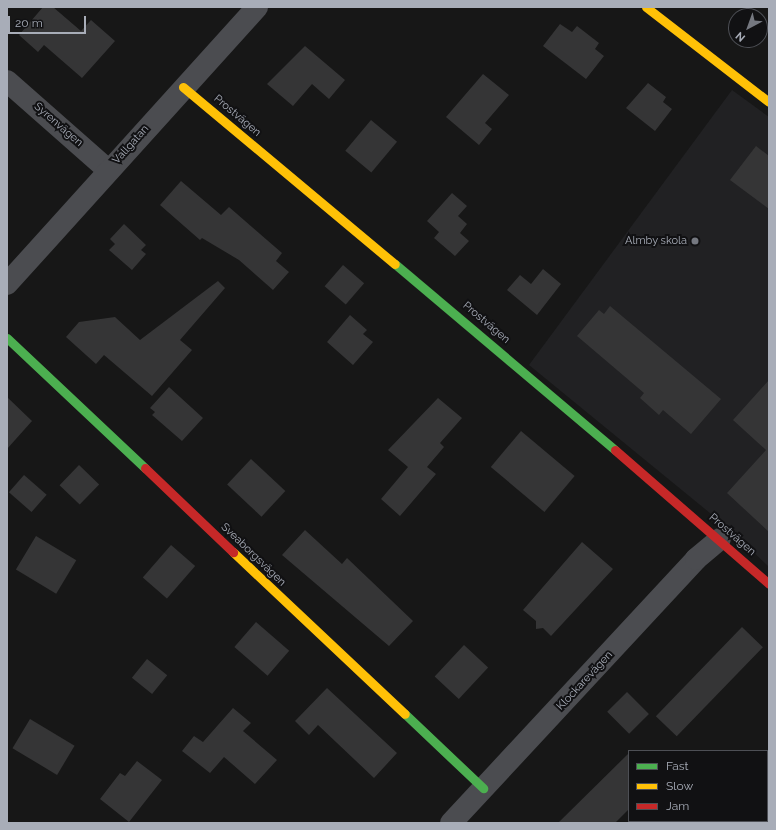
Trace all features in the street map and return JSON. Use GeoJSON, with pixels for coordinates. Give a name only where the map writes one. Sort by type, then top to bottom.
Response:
{"type":"FeatureCollection","features":[{"type":"Feature","properties":{"kind":"street","name":"Vallgatan"},"geometry":{"type":"LineString","coordinates":[[7,284],[108,170],[257,7]]}},
{"type":"Feature","properties":{"kind":"street"},"geometry":{"type":"LineString","coordinates":[[646,7],[769,102]]}},
{"type":"Feature","properties":{"kind":"street","name":"Syrenvägen"},"geometry":{"type":"LineString","coordinates":[[7,81],[108,170]]}},
{"type":"Feature","properties":{"kind":"street","name":"Prostvägen"},"geometry":{"type":"LineString","coordinates":[[183,87],[720,539],[769,584]]}},
{"type":"Feature","properties":{"kind":"street","name":"Sveaborgsvägen"},"geometry":{"type":"LineString","coordinates":[[7,338],[483,788]]}},
{"type":"Feature","properties":{"kind":"street","name":"Klockarevägen"},"geometry":{"type":"LineString","coordinates":[[451,823],[696,559],[720,539]]}},
{"type":"Feature","properties":{"kind":"shaded area","name":"Almby skola"},"geometry":{"type":"Polygon","coordinates":[[[732,90],[769,117],[769,567],[727,527],[529,365],[732,90]]]}},
{"type":"Feature","properties":{"kind":"building"},"geometry":{"type":"Polygon","coordinates":[[[43,7],[53,7],[81,31],[91,20],[115,41],[82,78],[44,45],[38,52],[19,35],[43,7]]]}},
{"type":"Feature","properties":{"kind":"building"},"geometry":{"type":"Polygon","coordinates":[[[560,24],[572,32],[577,26],[599,43],[595,49],[604,56],[586,79],[543,46],[560,24]]]}},
{"type":"Feature","properties":{"kind":"building"},"geometry":{"type":"Polygon","coordinates":[[[305,46],[345,80],[329,99],[312,84],[293,106],[267,84],[305,46]]]}},
{"type":"Feature","properties":{"kind":"building"},"geometry":{"type":"Polygon","coordinates":[[[483,74],[509,95],[485,123],[492,129],[479,145],[446,117],[483,74]]]}},
{"type":"Feature","properties":{"kind":"building"},"geometry":{"type":"Polygon","coordinates":[[[648,83],[666,97],[663,102],[672,109],[655,131],[626,108],[648,83]]]}},
{"type":"Feature","properties":{"kind":"building"},"geometry":{"type":"Polygon","coordinates":[[[371,120],[397,142],[371,172],[345,151],[371,120]]]}},
{"type":"Feature","properties":{"kind":"building"},"geometry":{"type":"Polygon","coordinates":[[[756,146],[769,156],[769,209],[730,180],[756,146]]]}},
{"type":"Feature","properties":{"kind":"building"},"geometry":{"type":"Polygon","coordinates":[[[181,181],[221,215],[229,207],[282,253],[276,261],[289,272],[273,290],[239,260],[202,238],[200,240],[160,205],[181,181]]]}},
{"type":"Feature","properties":{"kind":"building"},"geometry":{"type":"Polygon","coordinates":[[[452,193],[467,206],[458,216],[467,224],[460,233],[469,241],[455,256],[434,238],[439,232],[427,221],[452,193]]]}},
{"type":"Feature","properties":{"kind":"building"},"geometry":{"type":"Polygon","coordinates":[[[124,224],[146,245],[141,250],[146,254],[132,270],[109,250],[115,244],[110,239],[124,224]]]}},
{"type":"Feature","properties":{"kind":"building"},"geometry":{"type":"Polygon","coordinates":[[[343,265],[364,283],[346,305],[325,286],[343,265]]]}},
{"type":"Feature","properties":{"kind":"building"},"geometry":{"type":"Polygon","coordinates":[[[543,269],[561,284],[537,315],[507,290],[520,275],[531,284],[543,269]]]}},
{"type":"Feature","properties":{"kind":"building"},"geometry":{"type":"Polygon","coordinates":[[[218,281],[225,288],[180,340],[192,350],[152,396],[104,355],[96,364],[66,337],[79,322],[115,317],[140,340],[218,281]]]}},
{"type":"Feature","properties":{"kind":"building"},"geometry":{"type":"Polygon","coordinates":[[[610,306],[721,399],[691,434],[663,410],[659,415],[640,398],[644,393],[577,336],[599,310],[604,314],[610,306]]]}},
{"type":"Feature","properties":{"kind":"building"},"geometry":{"type":"Polygon","coordinates":[[[350,315],[367,330],[363,334],[373,342],[353,365],[327,342],[350,315]]]}},
{"type":"Feature","properties":{"kind":"building"},"geometry":{"type":"Polygon","coordinates":[[[769,380],[769,532],[727,493],[766,450],[733,420],[769,380]]]}},
{"type":"Feature","properties":{"kind":"building"},"geometry":{"type":"Polygon","coordinates":[[[169,387],[203,418],[182,441],[152,415],[155,412],[150,408],[169,387]]]}},
{"type":"Feature","properties":{"kind":"building"},"geometry":{"type":"Polygon","coordinates":[[[7,397],[32,421],[7,449],[7,397]]]}},
{"type":"Feature","properties":{"kind":"building"},"geometry":{"type":"Polygon","coordinates":[[[438,398],[462,418],[440,443],[444,447],[427,467],[436,474],[400,516],[381,499],[408,467],[388,450],[438,398]]]}},
{"type":"Feature","properties":{"kind":"building"},"geometry":{"type":"Polygon","coordinates":[[[521,431],[575,476],[544,512],[491,467],[521,431]]]}},
{"type":"Feature","properties":{"kind":"building"},"geometry":{"type":"Polygon","coordinates":[[[251,459],[285,491],[262,517],[227,485],[251,459]]]}},
{"type":"Feature","properties":{"kind":"building"},"geometry":{"type":"Polygon","coordinates":[[[79,465],[99,484],[80,505],[60,485],[79,465]]]}},
{"type":"Feature","properties":{"kind":"building"},"geometry":{"type":"Polygon","coordinates":[[[24,475],[47,495],[32,512],[9,492],[24,475]]]}},
{"type":"Feature","properties":{"kind":"building"},"geometry":{"type":"Polygon","coordinates":[[[305,530],[342,564],[347,558],[413,621],[389,646],[282,555],[305,530]]]}},
{"type":"Feature","properties":{"kind":"building"},"geometry":{"type":"Polygon","coordinates":[[[36,536],[76,560],[56,594],[16,569],[36,536]]]}},
{"type":"Feature","properties":{"kind":"building"},"geometry":{"type":"Polygon","coordinates":[[[582,542],[613,569],[551,636],[543,628],[536,629],[536,621],[523,610],[582,542]]]}},
{"type":"Feature","properties":{"kind":"building"},"geometry":{"type":"Polygon","coordinates":[[[171,545],[195,566],[167,598],[143,577],[171,545]]]}},
{"type":"Feature","properties":{"kind":"building"},"geometry":{"type":"Polygon","coordinates":[[[256,622],[289,651],[268,676],[234,647],[256,622]]]}},
{"type":"Feature","properties":{"kind":"building"},"geometry":{"type":"Polygon","coordinates":[[[742,627],[763,647],[677,736],[656,716],[742,627]]]}},
{"type":"Feature","properties":{"kind":"building"},"geometry":{"type":"Polygon","coordinates":[[[464,645],[488,668],[459,699],[435,676],[464,645]]]}},
{"type":"Feature","properties":{"kind":"building"},"geometry":{"type":"Polygon","coordinates":[[[147,659],[167,675],[152,694],[132,678],[147,659]]]}},
{"type":"Feature","properties":{"kind":"building"},"geometry":{"type":"Polygon","coordinates":[[[327,688],[397,753],[374,778],[318,725],[309,735],[295,721],[327,688]]]}},
{"type":"Feature","properties":{"kind":"building"},"geometry":{"type":"Polygon","coordinates":[[[627,692],[649,714],[629,734],[607,712],[627,692]]]}},
{"type":"Feature","properties":{"kind":"building"},"geometry":{"type":"Polygon","coordinates":[[[233,708],[251,723],[243,731],[277,760],[255,784],[224,757],[210,773],[182,751],[194,736],[203,742],[233,708]]]}},
{"type":"Feature","properties":{"kind":"building"},"geometry":{"type":"Polygon","coordinates":[[[30,719],[75,746],[57,775],[12,748],[30,719]]]}},
{"type":"Feature","properties":{"kind":"building"},"geometry":{"type":"Polygon","coordinates":[[[628,754],[628,810],[615,823],[558,823],[628,754]]]}},
{"type":"Feature","properties":{"kind":"building"},"geometry":{"type":"Polygon","coordinates":[[[137,761],[162,780],[129,822],[100,799],[120,773],[125,776],[137,761]]]}},
{"type":"Feature","properties":{"kind":"traffic: fast"},"geometry":{"type":"LineString","coordinates":[[395,264],[615,450]]}},
{"type":"Feature","properties":{"kind":"traffic: fast"},"geometry":{"type":"LineString","coordinates":[[7,338],[145,468]]}},
{"type":"Feature","properties":{"kind":"traffic: fast"},"geometry":{"type":"LineString","coordinates":[[405,714],[483,788]]}},
{"type":"Feature","properties":{"kind":"traffic: slow"},"geometry":{"type":"LineString","coordinates":[[646,7],[769,102]]}},
{"type":"Feature","properties":{"kind":"traffic: slow"},"geometry":{"type":"LineString","coordinates":[[183,87],[395,264]]}},
{"type":"Feature","properties":{"kind":"traffic: slow"},"geometry":{"type":"LineString","coordinates":[[233,552],[405,714]]}},
{"type":"Feature","properties":{"kind":"traffic: jam"},"geometry":{"type":"LineString","coordinates":[[615,450],[769,584]]}},
{"type":"Feature","properties":{"kind":"traffic: jam"},"geometry":{"type":"LineString","coordinates":[[145,468],[233,552]]}},
{"type":"Feature","properties":{"kind":"place","name":"Almby skola"},"geometry":{"type":"Point","coordinates":[695,241]}}]}
